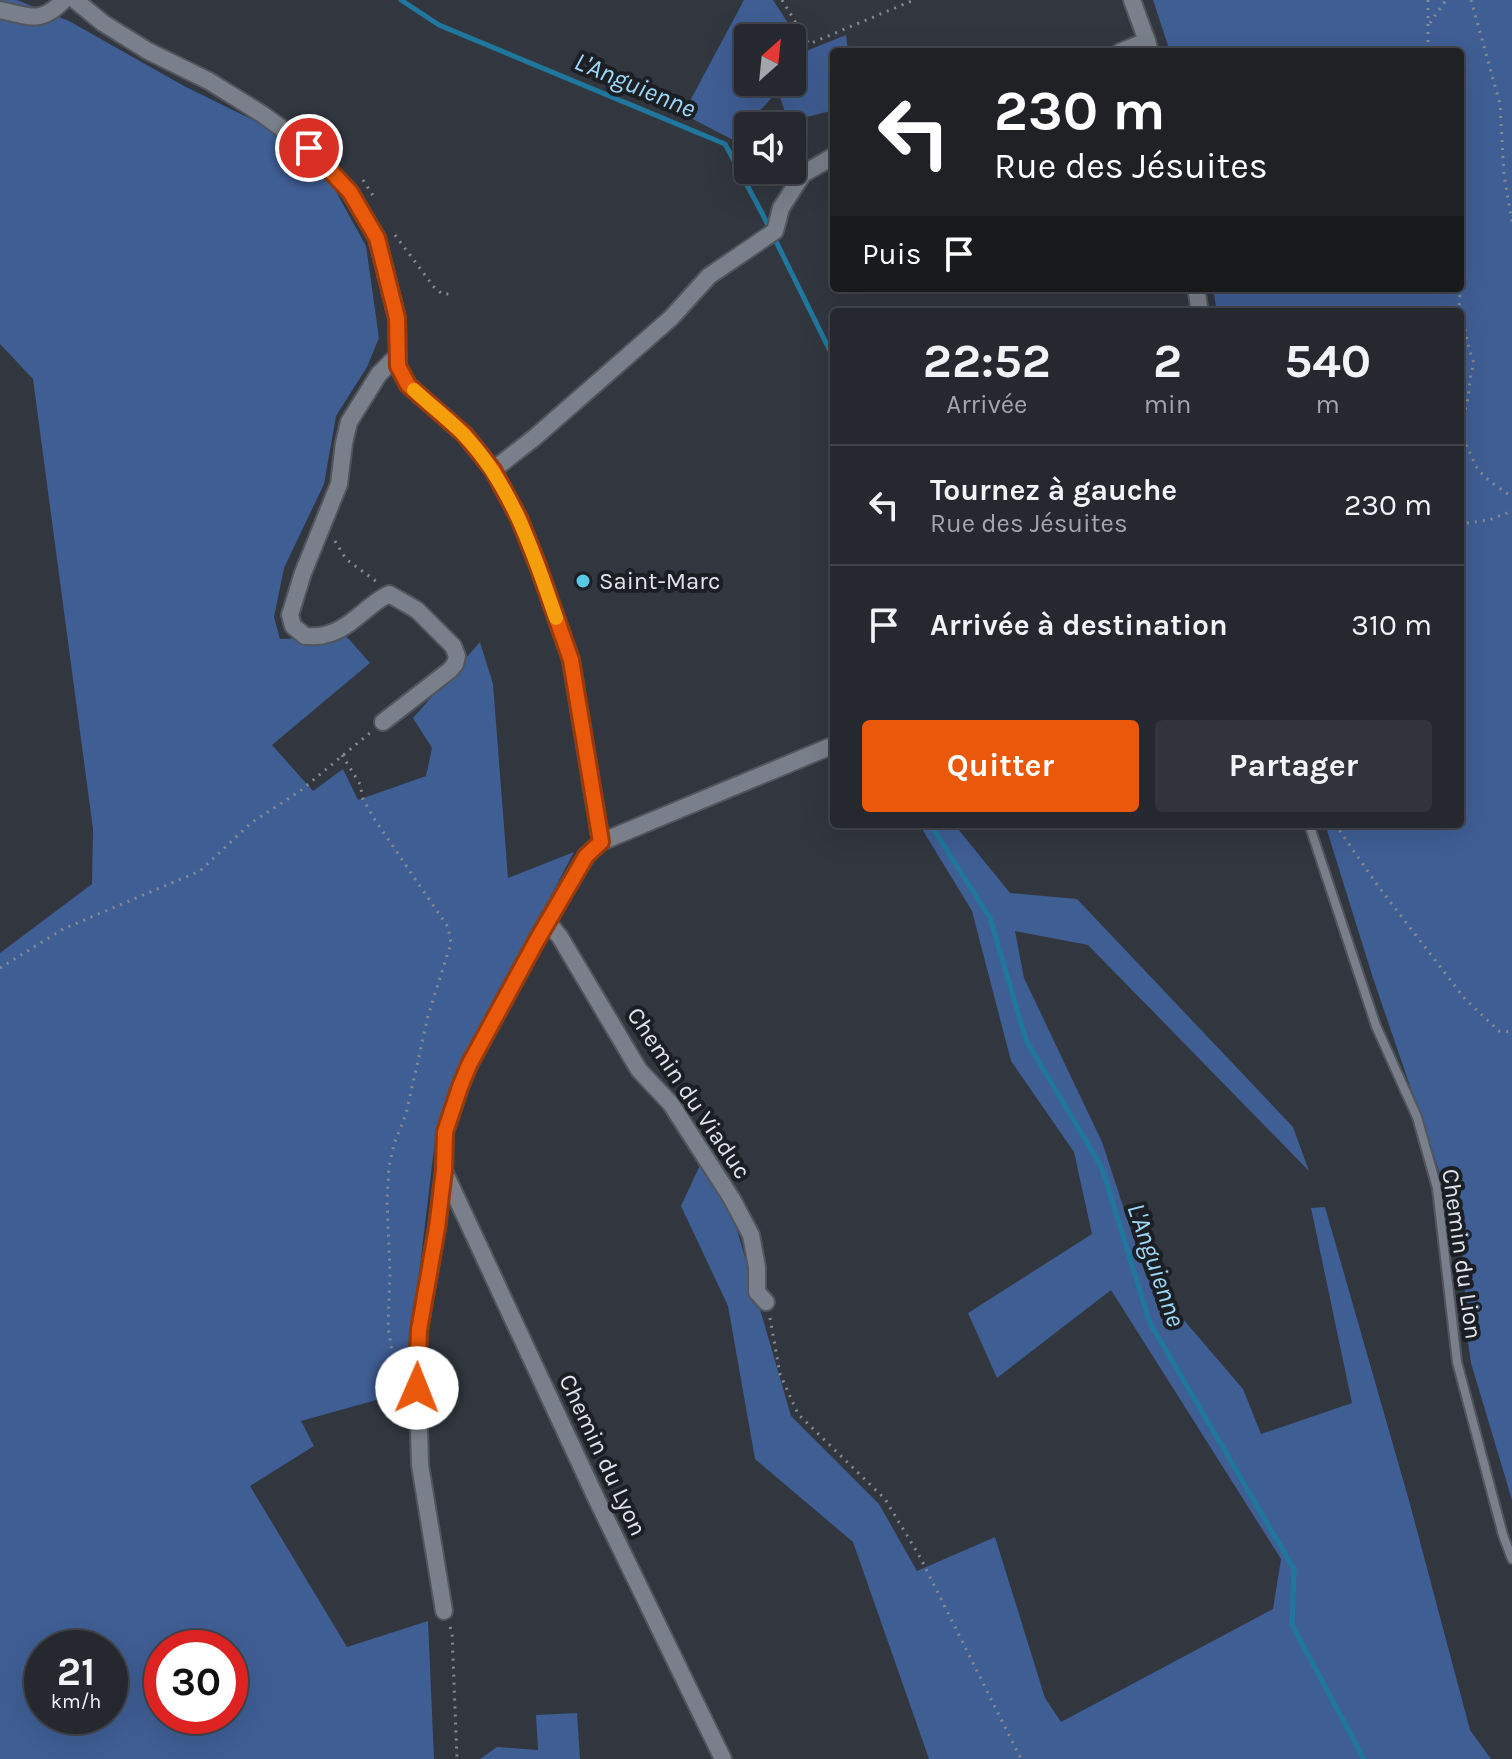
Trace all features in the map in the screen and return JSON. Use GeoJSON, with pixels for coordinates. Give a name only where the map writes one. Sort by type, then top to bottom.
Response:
{"type":"FeatureCollection","features":[{"type":"Feature","properties":{"kind":"street"},"geometry":{"type":"LineString","coordinates":[[0,10],[38,18],[51,13],[64,0]]}},
{"type":"Feature","properties":{"kind":"street"},"geometry":{"type":"LineString","coordinates":[[75,0],[103,23],[148,51],[209,81],[262,114],[309,148],[350,192],[377,238],[397,318],[398,366],[408,385],[465,435],[493,470],[524,530],[538,566],[571,660],[601,842]]}},
{"type":"Feature","properties":{"kind":"street"},"geometry":{"type":"LineString","coordinates":[[1132,0],[1148,46]]}},
{"type":"Feature","properties":{"kind":"street"},"geometry":{"type":"LineString","coordinates":[[493,470],[671,318],[709,276],[772,234],[781,208],[803,174],[830,158]]}},
{"type":"Feature","properties":{"kind":"street"},"geometry":{"type":"LineString","coordinates":[[383,722],[450,670],[457,656],[453,646],[417,610],[389,594],[340,629],[324,635],[305,636],[293,626],[290,615],[303,573],[339,484],[349,422],[379,374],[398,355]]}},
{"type":"Feature","properties":{"kind":"street"},"geometry":{"type":"LineString","coordinates":[[444,1611],[420,1465],[417,1388],[419,1330],[437,1228],[445,1132],[469,1065],[547,921],[586,856],[601,842],[830,747]]}},
{"type":"Feature","properties":{"kind":"street","name":"Chemin du Viaduc"},"geometry":{"type":"LineString","coordinates":[[547,921],[560,937],[639,1070],[671,1104],[732,1199],[751,1235],[757,1267],[757,1292],[766,1302]]}},
{"type":"Feature","properties":{"kind":"street","name":"Chemin du Lyon"},"geometry":{"type":"LineString","coordinates":[[444,1170],[597,1500],[723,1759]]}},
{"type":"Feature","properties":{"kind":"lane","name":"Chemin du Lion"},"geometry":{"type":"LineString","coordinates":[[1310,828],[1376,1026],[1417,1117],[1437,1188],[1457,1362],[1512,1559]]}},
{"type":"Feature","properties":{"kind":"path"},"geometry":{"type":"LineString","coordinates":[[782,0],[809,44],[914,0]]}},
{"type":"Feature","properties":{"kind":"path"},"geometry":{"type":"LineString","coordinates":[[1428,0],[1428,48]]}},
{"type":"Feature","properties":{"kind":"path"},"geometry":{"type":"LineString","coordinates":[[1428,25],[1446,0]]}},
{"type":"Feature","properties":{"kind":"path"},"geometry":{"type":"LineString","coordinates":[[1471,0],[1500,104],[1504,175],[1512,222]]}},
{"type":"Feature","properties":{"kind":"path"},"geometry":{"type":"LineString","coordinates":[[1464,324],[1474,363],[1468,378],[1468,400],[1464,414]]}},
{"type":"Feature","properties":{"kind":"path"},"geometry":{"type":"LineString","coordinates":[[1464,441],[1477,468],[1512,497]]}},
{"type":"Feature","properties":{"kind":"path"},"geometry":{"type":"LineString","coordinates":[[329,510],[331,534],[346,559],[386,588],[389,594]]}},
{"type":"Feature","properties":{"kind":"path"},"geometry":{"type":"LineString","coordinates":[[1464,525],[1512,511]]}},
{"type":"Feature","properties":{"kind":"path"},"geometry":{"type":"LineString","coordinates":[[0,968],[63,929],[200,871],[251,823],[300,791],[383,722]]}},
{"type":"Feature","properties":{"kind":"path"},"geometry":{"type":"LineString","coordinates":[[342,755],[360,784],[363,799],[375,820],[448,927],[451,943],[428,1016],[406,1114],[389,1167],[388,1327],[399,1387],[417,1388]]}},
{"type":"Feature","properties":{"kind":"path"},"geometry":{"type":"LineString","coordinates":[[1338,828],[1465,999],[1499,1031],[1512,1032]]}},
{"type":"Feature","properties":{"kind":"path"},"geometry":{"type":"LineString","coordinates":[[766,1302],[780,1374],[798,1414],[885,1499],[920,1557],[1021,1759]]}},
{"type":"Feature","properties":{"kind":"path"},"geometry":{"type":"LineString","coordinates":[[444,1611],[452,1632],[457,1759]]}},
{"type":"Feature","properties":{"kind":"shaded area"},"geometry":{"type":"Polygon","coordinates":[[[0,0],[17,0],[69,21],[184,86],[265,126],[334,188],[366,246],[379,338],[367,367],[336,416],[324,484],[284,568],[274,617],[280,639],[346,636],[370,663],[272,745],[313,791],[343,769],[358,800],[426,776],[432,748],[413,718],[480,642],[493,684],[508,878],[574,852],[456,1075],[436,1132],[405,1392],[301,1421],[314,1446],[250,1486],[347,1647],[428,1621],[434,1759],[0,1759],[0,953],[92,884],[93,829],[33,379],[0,344],[0,0]]]}},
{"type":"Feature","properties":{"kind":"shaded area"},"geometry":{"type":"Polygon","coordinates":[[[744,0],[773,0],[789,24],[734,24],[734,96],[773,96],[759,112],[734,112],[734,139],[683,114],[744,0]]]}},
{"type":"Feature","properties":{"kind":"shaded area"},"geometry":{"type":"Polygon","coordinates":[[[1153,0],[1512,0],[1512,1500],[1471,1363],[1461,1235],[1373,978],[1326,828],[1464,828],[1464,308],[1216,308],[1214,292],[1464,292],[1464,48],[1169,48],[1153,0]]]}},
{"type":"Feature","properties":{"kind":"shaded area"},"geometry":{"type":"Polygon","coordinates":[[[846,35],[848,48],[830,48],[830,111],[806,117],[806,112],[785,112],[780,96],[806,96],[806,51],[846,35]]]}},
{"type":"Feature","properties":{"kind":"shaded area"},"geometry":{"type":"Polygon","coordinates":[[[921,828],[957,828],[1010,893],[1077,899],[1293,1127],[1309,1171],[1088,945],[1015,931],[1024,978],[1102,1142],[1146,1276],[1243,1389],[1261,1434],[1352,1403],[1311,1208],[1325,1207],[1410,1504],[1470,1730],[1491,1759],[929,1759],[853,1542],[755,1459],[728,1306],[681,1206],[701,1163],[731,1209],[791,1416],[879,1504],[917,1571],[995,1537],[1045,1698],[1061,1722],[1273,1609],[1281,1559],[1111,1290],[997,1378],[968,1313],[1092,1234],[1074,1152],[1011,1061],[972,911],[921,828]]]}},
{"type":"Feature","properties":{"kind":"shaded area"},"geometry":{"type":"Polygon","coordinates":[[[577,1713],[580,1759],[480,1759],[497,1747],[538,1750],[536,1715],[577,1713]]]}},
{"type":"Feature","properties":{"kind":"waterway","name":"L'Anguienne"},"geometry":{"type":"LineString","coordinates":[[401,0],[439,25],[725,144],[830,351]]}},
{"type":"Feature","properties":{"kind":"waterway","name":"L'Anguienne"},"geometry":{"type":"LineString","coordinates":[[933,828],[990,918],[1026,1040],[1102,1168],[1150,1323],[1294,1569],[1292,1625],[1364,1759]]}},
{"type":"Feature","properties":{"kind":"slow traffic"},"geometry":{"type":"LineString","coordinates":[[414,390],[465,435],[493,470],[519,518],[556,618]]}},
{"type":"Feature","properties":{"kind":"place","name":"Saint-Marc"},"geometry":{"type":"Point","coordinates":[583,581]}},
{"type":"Feature","properties":{"kind":"route"},"geometry":{"type":"LineString","coordinates":[[309,148],[350,192],[377,238],[397,318],[398,366],[408,385],[465,435],[493,470],[519,518],[571,660],[601,842],[586,856],[547,921],[460,1087],[445,1132],[437,1228],[419,1330],[417,1388]]}}]}
